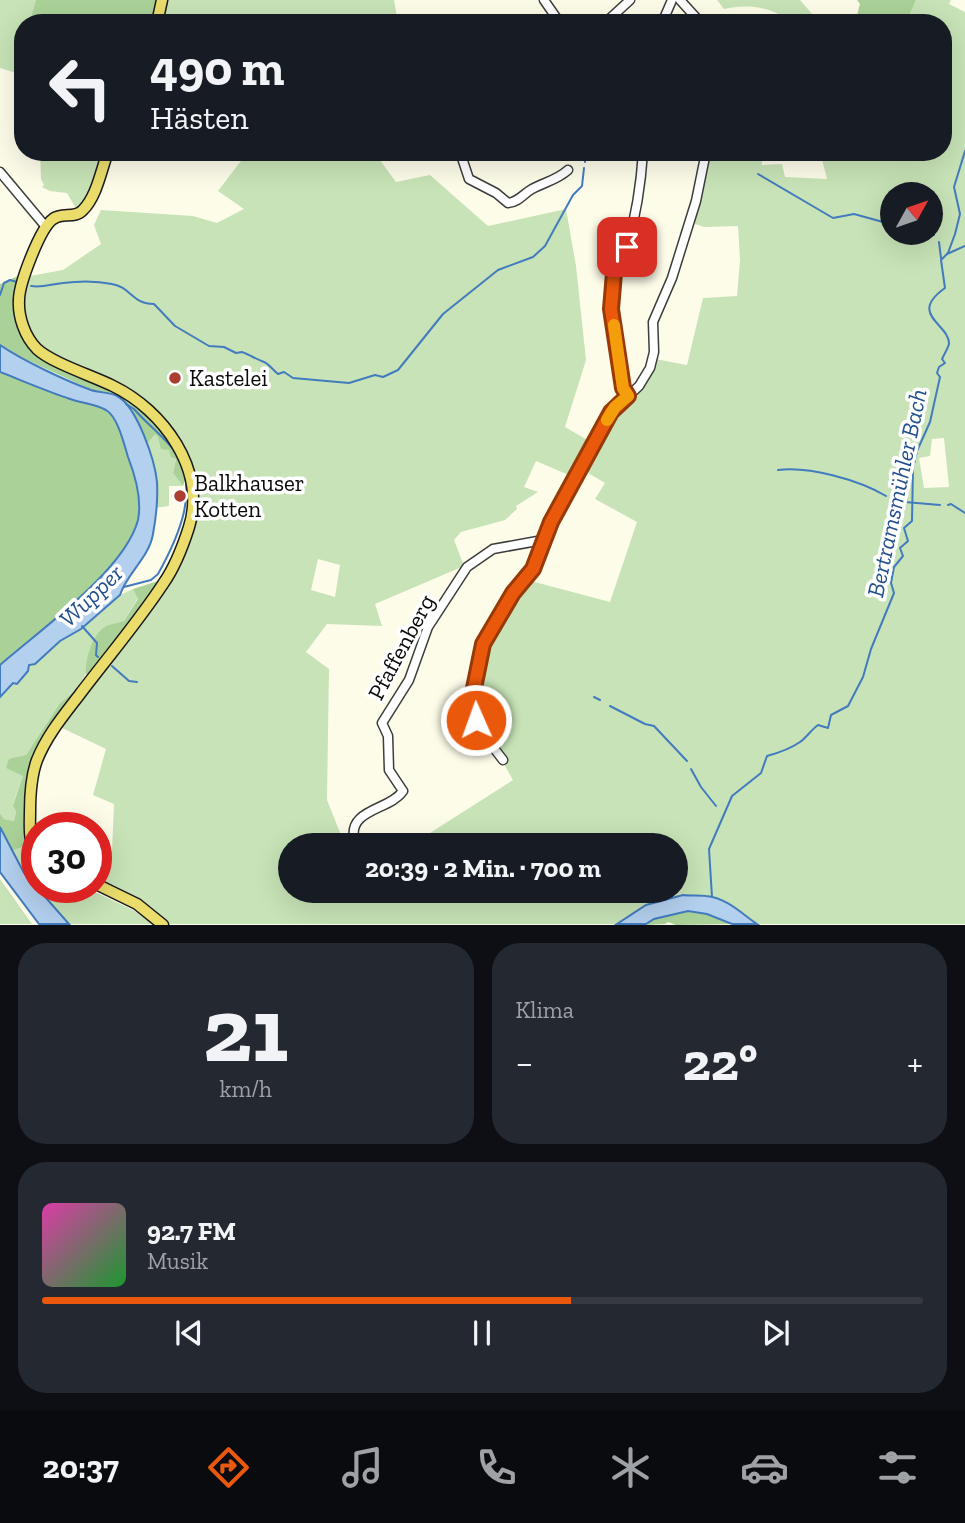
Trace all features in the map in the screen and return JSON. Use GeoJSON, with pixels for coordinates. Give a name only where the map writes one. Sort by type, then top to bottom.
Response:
{"type":"FeatureCollection","features":[{"type":"Feature","properties":{"kind":"main road"},"geometry":{"type":"LineString","coordinates":[[30,812],[36,765],[42,750],[61,719],[167,579],[186,536],[195,503],[193,485],[182,452],[142,403],[37,349],[24,329],[20,314],[19,298],[46,226],[56,217],[77,214],[83,210],[91,198],[105,161]]}},
{"type":"Feature","properties":{"kind":"main road"},"geometry":{"type":"LineString","coordinates":[[112,892],[137,904],[163,925]]}},
{"type":"Feature","properties":{"kind":"street"},"geometry":{"type":"LineString","coordinates":[[615,14],[630,0]]}},
{"type":"Feature","properties":{"kind":"street"},"geometry":{"type":"LineString","coordinates":[[680,0],[693,14]]}},
{"type":"Feature","properties":{"kind":"street"},"geometry":{"type":"LineString","coordinates":[[463,161],[469,179],[496,193],[508,204],[517,201],[529,190],[555,180],[568,170]]}},
{"type":"Feature","properties":{"kind":"street"},"geometry":{"type":"LineString","coordinates":[[628,396],[623,388],[612,317],[612,283],[615,270],[627,247],[639,197],[642,161]]}},
{"type":"Feature","properties":{"kind":"street"},"geometry":{"type":"LineString","coordinates":[[503,760],[488,742],[472,710],[483,644],[513,593],[533,569],[543,540],[611,412],[642,383],[651,365],[653,322],[672,278],[696,201],[704,161]]}},
{"type":"Feature","properties":{"kind":"street"},"geometry":{"type":"LineString","coordinates":[[0,172],[46,226]]}},
{"type":"Feature","properties":{"kind":"street","name":"Pfaffenberg"},"geometry":{"type":"LineString","coordinates":[[353,833],[362,816],[384,806],[403,791],[389,770],[388,736],[382,723],[409,680],[415,659],[435,616],[467,568],[487,553],[497,548],[543,540]]}},
{"type":"Feature","properties":{"kind":"green space"},"geometry":{"type":"Polygon","coordinates":[[[0,0],[36,0],[32,14],[14,14],[14,72],[0,68],[0,0]]]}},
{"type":"Feature","properties":{"kind":"green space"},"geometry":{"type":"Polygon","coordinates":[[[36,0],[160,0],[156,14],[32,14],[36,0]]]}},
{"type":"Feature","properties":{"kind":"green space"},"geometry":{"type":"Polygon","coordinates":[[[166,0],[394,0],[396,14],[163,14],[166,0]]]}},
{"type":"Feature","properties":{"kind":"green space"},"geometry":{"type":"Polygon","coordinates":[[[717,0],[800,0],[812,14],[778,14],[759,8],[724,9],[717,0]]]}},
{"type":"Feature","properties":{"kind":"green space"},"geometry":{"type":"Polygon","coordinates":[[[857,0],[916,0],[910,14],[857,14],[860,4],[857,0]]]}},
{"type":"Feature","properties":{"kind":"green space"},"geometry":{"type":"Polygon","coordinates":[[[916,0],[951,0],[949,4],[965,12],[965,924],[757,924],[744,913],[688,896],[688,833],[430,833],[513,780],[502,761],[507,758],[480,728],[474,708],[482,651],[511,604],[531,581],[610,602],[637,522],[595,499],[605,483],[583,470],[578,479],[536,461],[524,487],[538,492],[516,506],[517,509],[505,520],[461,532],[454,540],[464,566],[375,604],[382,626],[327,624],[306,652],[329,669],[327,800],[340,833],[278,833],[278,903],[653,903],[617,924],[168,924],[151,910],[112,889],[114,804],[93,795],[106,749],[58,726],[182,556],[199,505],[196,479],[182,448],[161,420],[37,345],[24,319],[22,304],[30,276],[63,270],[101,244],[94,225],[101,210],[193,216],[217,223],[244,209],[218,191],[241,161],[381,161],[396,182],[430,175],[488,226],[566,209],[576,266],[586,360],[565,427],[596,445],[612,416],[655,359],[687,365],[703,298],[737,296],[740,260],[738,226],[704,227],[692,223],[707,161],[762,161],[762,165],[782,164],[785,177],[827,179],[822,161],[952,161],[952,14],[910,14],[916,0]],[[944,438],[932,439],[930,456],[919,458],[924,488],[949,487],[944,438]],[[318,559],[311,590],[335,597],[340,565],[318,559]]]}},
{"type":"Feature","properties":{"kind":"green space"},"geometry":{"type":"Polygon","coordinates":[[[40,161],[103,161],[90,194],[77,210],[67,193],[42,187],[44,185],[40,161]]]}},
{"type":"Feature","properties":{"kind":"green space"},"geometry":{"type":"Polygon","coordinates":[[[18,276],[17,310],[34,349],[44,360],[110,388],[136,404],[167,436],[187,474],[183,486],[173,473],[176,459],[171,457],[169,450],[161,449],[155,434],[147,444],[125,402],[116,396],[92,390],[0,345],[0,284],[18,276]]]}},
{"type":"Feature","properties":{"kind":"green space"},"geometry":{"type":"Polygon","coordinates":[[[0,372],[110,413],[120,431],[133,472],[139,504],[138,520],[117,559],[79,598],[0,665],[0,372]]]}},
{"type":"Feature","properties":{"kind":"green space"},"geometry":{"type":"Polygon","coordinates":[[[155,433],[176,459],[173,473],[183,486],[169,486],[169,506],[155,508],[157,482],[147,444],[155,433]]]}},
{"type":"Feature","properties":{"kind":"green space"},"geometry":{"type":"Polygon","coordinates":[[[161,580],[90,676],[86,674],[93,641],[106,626],[124,621],[138,599],[133,589],[161,580]]]}},
{"type":"Feature","properties":{"kind":"green space"},"geometry":{"type":"Polygon","coordinates":[[[133,589],[138,598],[124,621],[104,627],[86,667],[86,674],[75,691],[60,703],[26,755],[23,776],[13,804],[16,812],[14,821],[4,819],[0,813],[0,697],[29,665],[35,664],[60,641],[81,629],[120,595],[133,589]]]}},
{"type":"Feature","properties":{"kind":"green space"},"geometry":{"type":"Polygon","coordinates":[[[75,691],[50,729],[34,763],[26,812],[21,812],[21,848],[11,851],[0,827],[0,813],[4,819],[14,821],[16,812],[13,805],[23,776],[6,768],[9,759],[26,755],[60,703],[75,691]]]}},
{"type":"Feature","properties":{"kind":"green space"},"geometry":{"type":"Polygon","coordinates":[[[21,848],[21,868],[11,851],[21,848]]]}},
{"type":"Feature","properties":{"kind":"green space"},"geometry":{"type":"Polygon","coordinates":[[[0,879],[32,924],[0,924],[0,879]]]}},
{"type":"Feature","properties":{"kind":"green space"},"geometry":{"type":"Polygon","coordinates":[[[112,900],[153,924],[69,924],[50,903],[112,903],[112,900]]]}},
{"type":"Feature","properties":{"kind":"green space"},"geometry":{"type":"Polygon","coordinates":[[[688,911],[707,914],[732,924],[676,925],[668,922],[646,925],[654,919],[688,911]]]}},
{"type":"Feature","properties":{"kind":"water","name":"Wupper"},"geometry":{"type":"Polygon","coordinates":[[[0,345],[57,376],[91,390],[114,395],[124,402],[144,435],[156,473],[157,489],[151,543],[120,595],[81,629],[60,641],[35,664],[29,665],[28,671],[17,684],[13,683],[0,697],[0,665],[79,598],[117,559],[138,520],[139,504],[133,472],[120,431],[110,413],[0,372],[0,345]]]}},
{"type":"Feature","properties":{"kind":"water"},"geometry":{"type":"Polygon","coordinates":[[[0,827],[21,867],[21,900],[0,872],[0,827]]]}},
{"type":"Feature","properties":{"kind":"water"},"geometry":{"type":"Polygon","coordinates":[[[688,895],[714,897],[757,924],[732,924],[707,914],[688,911],[654,919],[646,924],[617,924],[646,905],[688,903],[688,895]]]}},
{"type":"Feature","properties":{"kind":"water"},"geometry":{"type":"Polygon","coordinates":[[[23,903],[50,903],[69,924],[39,924],[23,903]]]}},
{"type":"Feature","properties":{"kind":"waterway","name":"Bertramsmühler Bach"},"geometry":{"type":"LineString","coordinates":[[712,897],[709,849],[732,796],[761,773],[767,756],[796,744],[818,725],[828,728],[831,715],[848,706],[863,677],[871,649],[894,593],[891,583],[894,567],[903,556],[900,548],[908,541],[904,528],[912,521],[913,468],[917,451],[930,422],[940,377],[937,373],[939,367],[945,363],[942,359],[949,344],[948,337],[933,319],[930,305],[934,297],[945,288],[941,260],[948,253],[960,214],[954,187],[965,151]]}},
{"type":"Feature","properties":{"kind":"waterway"},"geometry":{"type":"LineString","coordinates":[[31,286],[69,282],[118,286],[141,301],[154,304],[175,326],[209,346],[242,352],[266,363],[278,374],[284,372],[293,378],[349,383],[375,375],[383,377],[398,370],[443,314],[498,270],[533,257],[545,246],[573,195],[582,186],[584,168]]}},
{"type":"Feature","properties":{"kind":"waterway"},"geometry":{"type":"LineString","coordinates":[[758,174],[833,218],[854,214],[880,221]]}},
{"type":"Feature","properties":{"kind":"waterway"},"geometry":{"type":"LineString","coordinates":[[939,245],[941,258]]}},
{"type":"Feature","properties":{"kind":"waterway"},"geometry":{"type":"LineString","coordinates":[[947,254],[965,246]]}},
{"type":"Feature","properties":{"kind":"waterway"},"geometry":{"type":"LineString","coordinates":[[0,295],[4,283],[10,280],[17,282]]}},
{"type":"Feature","properties":{"kind":"waterway","name":"Wupper"},"geometry":{"type":"LineString","coordinates":[[124,587],[151,580],[158,574],[179,529],[186,496],[182,464],[173,449],[126,404]]}},
{"type":"Feature","properties":{"kind":"waterway"},"geometry":{"type":"LineString","coordinates":[[778,470],[819,472],[862,485],[886,496]]}},
{"type":"Feature","properties":{"kind":"waterway"},"geometry":{"type":"LineString","coordinates":[[893,501],[940,505]]}},
{"type":"Feature","properties":{"kind":"waterway"},"geometry":{"type":"LineString","coordinates":[[948,505],[951,504],[965,513]]}},
{"type":"Feature","properties":{"kind":"waterway","name":"Wupper"},"geometry":{"type":"LineString","coordinates":[[82,626],[97,643],[98,657]]}},
{"type":"Feature","properties":{"kind":"waterway"},"geometry":{"type":"LineString","coordinates":[[112,666],[129,681],[137,682]]}},
{"type":"Feature","properties":{"kind":"waterway"},"geometry":{"type":"LineString","coordinates":[[594,697],[600,700]]}},
{"type":"Feature","properties":{"kind":"waterway"},"geometry":{"type":"LineString","coordinates":[[610,706],[654,726],[687,761]]}},
{"type":"Feature","properties":{"kind":"waterway"},"geometry":{"type":"LineString","coordinates":[[691,769],[716,806]]}},
{"type":"Feature","properties":{"kind":"slow traffic"},"geometry":{"type":"LineString","coordinates":[[607,420],[615,407],[628,396],[623,388],[614,325]]}},
{"type":"Feature","properties":{"kind":"place","name":"Kastelei"},"geometry":{"type":"Point","coordinates":[175,378]}},
{"type":"Feature","properties":{"kind":"place","name":"Balkhauser Kotten"},"geometry":{"type":"Point","coordinates":[180,496]}},
{"type":"Feature","properties":{"kind":"route"},"geometry":{"type":"LineString","coordinates":[[476,720],[472,710],[472,698],[483,644],[513,593],[533,569],[551,522],[611,412],[628,396],[623,388],[611,309],[614,273],[627,247]]}}]}
